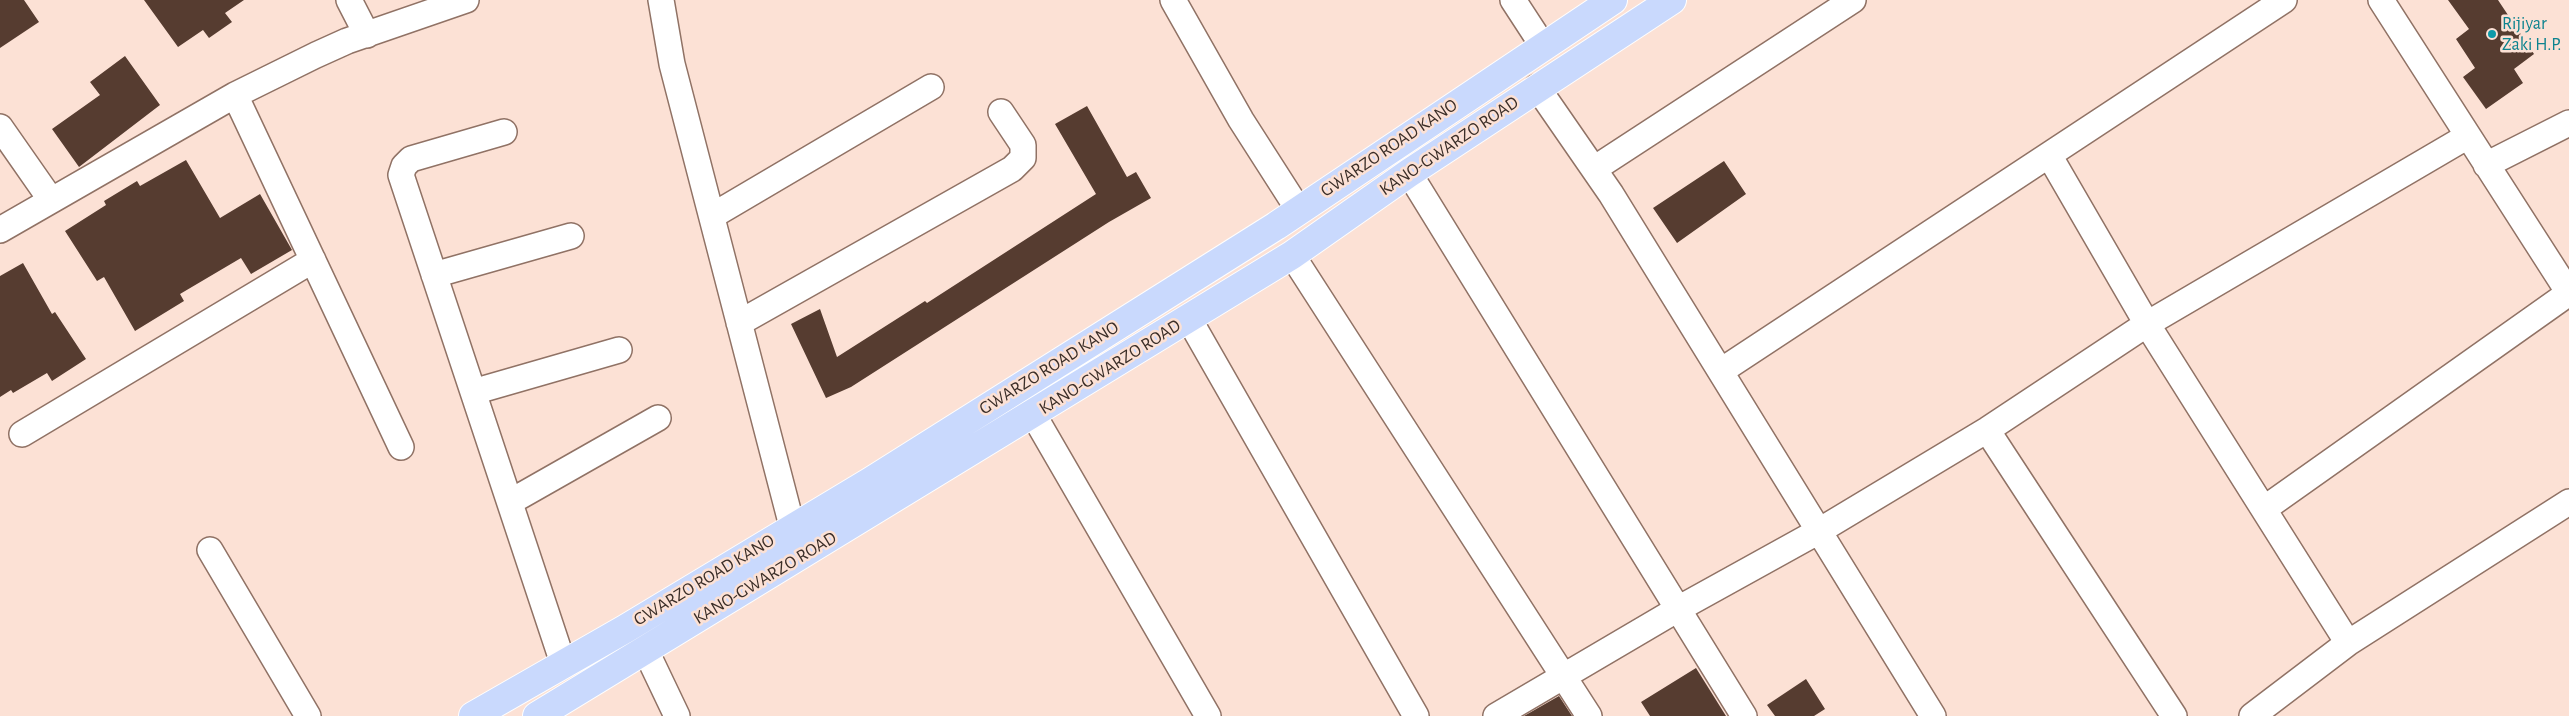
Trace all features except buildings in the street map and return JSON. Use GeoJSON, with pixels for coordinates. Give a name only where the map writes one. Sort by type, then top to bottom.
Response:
{"type":"FeatureCollection","features":[{"type":"Feature","properties":{"kind":"main road","name":"GWARZO ROAD KANO"},"geometry":{"type":"LineString","coordinates":[[473,716],[625,629],[879,475],[1276,226],[1298,209],[1613,0]]}},
{"type":"Feature","properties":{"kind":"main road","name":"KANO-GWARZO ROAD"},"geometry":{"type":"LineString","coordinates":[[537,716],[1292,255],[1409,172],[1672,0]]}},
{"type":"Feature","properties":{"kind":"street"},"geometry":{"type":"LineString","coordinates":[[349,0],[367,35]]}},
{"type":"Feature","properties":{"kind":"street"},"geometry":{"type":"LineString","coordinates":[[661,0],[672,64],[792,526]]}},
{"type":"Feature","properties":{"kind":"street"},"geometry":{"type":"LineString","coordinates":[[1173,0],[1241,120],[1298,209]]}},
{"type":"Feature","properties":{"kind":"street"},"geometry":{"type":"LineString","coordinates":[[1513,0],[1543,46]]}},
{"type":"Feature","properties":{"kind":"street"},"geometry":{"type":"LineString","coordinates":[[1594,169],[1853,0]]}},
{"type":"Feature","properties":{"kind":"street"},"geometry":{"type":"LineString","coordinates":[[1721,371],[2284,0]]}},
{"type":"Feature","properties":{"kind":"street"},"geometry":{"type":"LineString","coordinates":[[2264,509],[2569,293],[2382,0]]}},
{"type":"Feature","properties":{"kind":"street"},"geometry":{"type":"LineString","coordinates":[[0,230],[235,95],[347,41],[463,1]]}},
{"type":"Feature","properties":{"kind":"street"},"geometry":{"type":"LineString","coordinates":[[712,216],[931,87]]}},
{"type":"Feature","properties":{"kind":"street"},"geometry":{"type":"LineString","coordinates":[[1537,87],[1594,169],[1721,371],[1933,716]]}},
{"type":"Feature","properties":{"kind":"street"},"geometry":{"type":"LineString","coordinates":[[235,95],[401,447]]}},
{"type":"Feature","properties":{"kind":"street"},"geometry":{"type":"LineString","coordinates":[[739,323],[1012,169],[1023,158],[1023,145],[1001,112]]}},
{"type":"Feature","properties":{"kind":"street"},"geometry":{"type":"LineString","coordinates":[[2486,165],[2569,123]]}},
{"type":"Feature","properties":{"kind":"street"},"geometry":{"type":"LineString","coordinates":[[0,127],[50,200]]}},
{"type":"Feature","properties":{"kind":"street"},"geometry":{"type":"LineString","coordinates":[[504,132],[411,160],[404,166],[401,175],[563,663]]}},
{"type":"Feature","properties":{"kind":"street"},"geometry":{"type":"LineString","coordinates":[[1496,716],[1678,609],[1819,531],[1987,430],[2147,324],[2468,136]]}},
{"type":"Feature","properties":{"kind":"street"},"geometry":{"type":"LineString","coordinates":[[2049,155],[2147,324],[2348,643]]}},
{"type":"Feature","properties":{"kind":"street"},"geometry":{"type":"LineString","coordinates":[[1409,172],[1744,716]]}},
{"type":"Feature","properties":{"kind":"street"},"geometry":{"type":"LineString","coordinates":[[434,275],[571,236]]}},
{"type":"Feature","properties":{"kind":"street"},"geometry":{"type":"LineString","coordinates":[[1292,255],[1590,716]]}},
{"type":"Feature","properties":{"kind":"street"},"geometry":{"type":"LineString","coordinates":[[22,434],[313,260]]}},
{"type":"Feature","properties":{"kind":"street"},"geometry":{"type":"LineString","coordinates":[[1189,318],[1416,716]]}},
{"type":"Feature","properties":{"kind":"street"},"geometry":{"type":"LineString","coordinates":[[473,392],[619,350]]}},
{"type":"Feature","properties":{"kind":"street"},"geometry":{"type":"LineString","coordinates":[[1033,414],[1208,716]]}},
{"type":"Feature","properties":{"kind":"street"},"geometry":{"type":"LineString","coordinates":[[510,502],[658,418]]}},
{"type":"Feature","properties":{"kind":"street"},"geometry":{"type":"LineString","coordinates":[[1987,430],[2174,716]]}},
{"type":"Feature","properties":{"kind":"street"},"geometry":{"type":"LineString","coordinates":[[2252,716],[2348,643],[2569,502]]}},
{"type":"Feature","properties":{"kind":"street"},"geometry":{"type":"LineString","coordinates":[[210,550],[308,716]]}},
{"type":"Feature","properties":{"kind":"street"},"geometry":{"type":"LineString","coordinates":[[646,651],[677,716]]}},
{"type":"Feature","properties":{"kind":"place","name":"Rijiyar Zaki H.P."},"geometry":{"type":"Point","coordinates":[2492,34]}}]}
